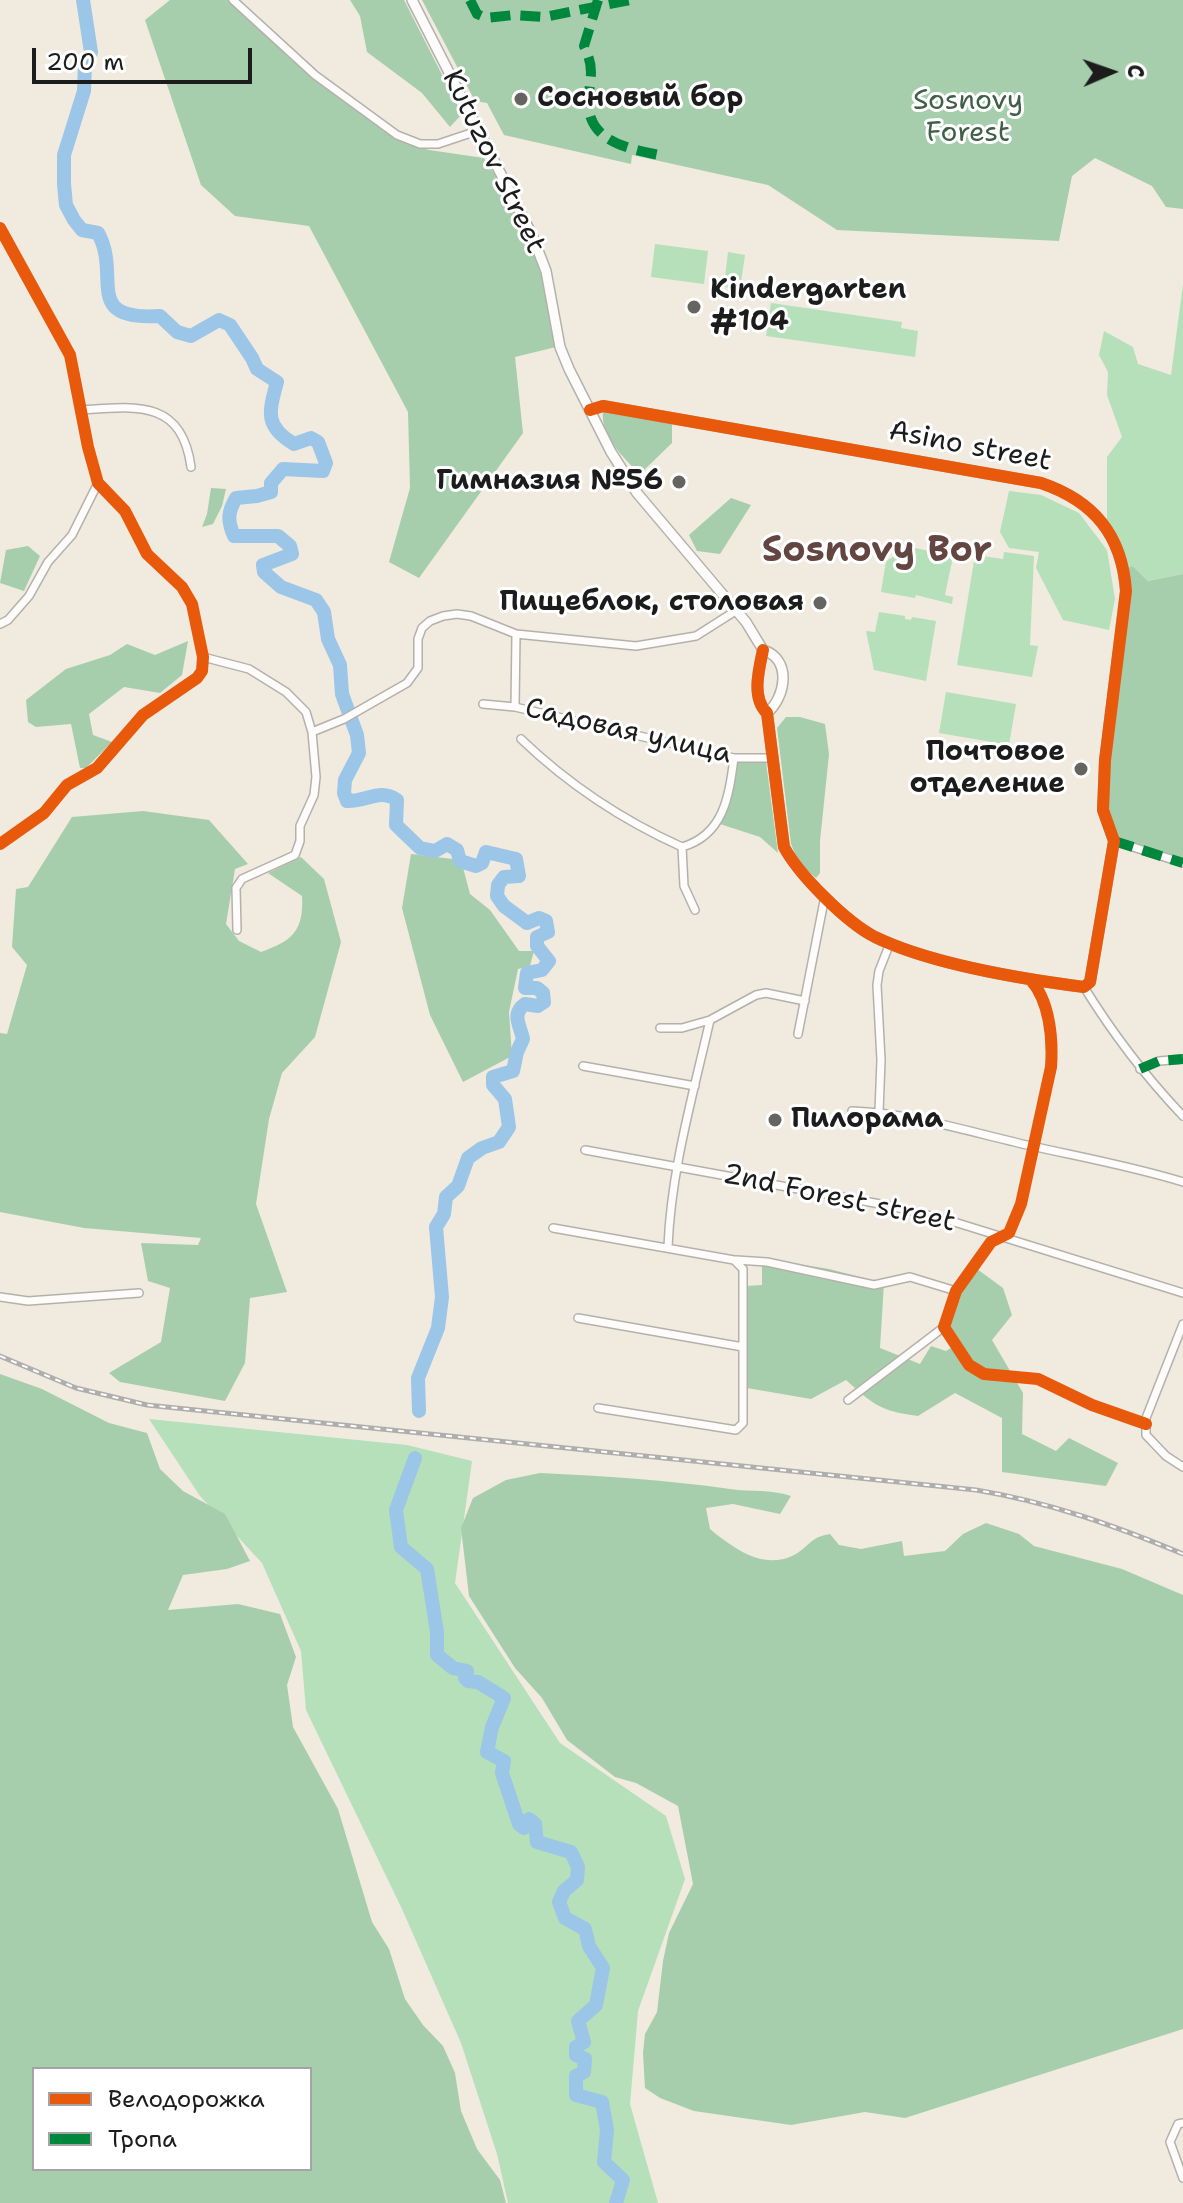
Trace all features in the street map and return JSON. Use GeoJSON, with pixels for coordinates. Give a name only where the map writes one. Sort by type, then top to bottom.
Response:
{"type":"FeatureCollection","features":[{"type":"Feature","properties":{"kind":"street"},"geometry":{"type":"LineString","coordinates":[[233,0],[315,75],[397,135],[420,144],[438,144],[480,130]]}},
{"type":"Feature","properties":{"kind":"street","name":"Kutuzov Street"},"geometry":{"type":"LineString","coordinates":[[412,0],[532,235],[546,271],[560,347],[611,452],[637,493],[737,610],[763,650]]}},
{"type":"Feature","properties":{"kind":"street"},"geometry":{"type":"LineString","coordinates":[[0,228],[70,355],[98,483],[125,511],[147,554],[182,587],[192,604],[203,657],[202,671],[197,678],[143,715],[108,756],[82,779],[67,785],[30,825],[0,844]]}},
{"type":"Feature","properties":{"kind":"street","name":"Asino street"},"geometry":{"type":"LineString","coordinates":[[590,410],[603,406],[1041,483],[1067,491],[1092,510],[1106,526],[1125,568],[1126,591],[1105,760],[1103,810],[1114,841]]}},
{"type":"Feature","properties":{"kind":"street"},"geometry":{"type":"LineString","coordinates":[[82,410],[133,408],[162,415],[184,436],[191,467]]}},
{"type":"Feature","properties":{"kind":"street"},"geometry":{"type":"LineString","coordinates":[[0,624],[8,620],[29,596],[48,562],[72,535],[98,483]]}},
{"type":"Feature","properties":{"kind":"street"},"geometry":{"type":"LineString","coordinates":[[312,732],[344,719],[407,683],[418,668],[418,639],[422,628],[430,621],[457,614],[471,616],[516,634],[636,646],[696,636],[737,610]]}},
{"type":"Feature","properties":{"kind":"street"},"geometry":{"type":"LineString","coordinates":[[515,707],[516,634]]}},
{"type":"Feature","properties":{"kind":"street"},"geometry":{"type":"LineString","coordinates":[[767,713],[780,699],[783,671],[777,657],[763,650],[758,699],[767,713],[784,847],[794,866],[863,929],[890,943],[920,954],[1030,979],[1084,987],[1140,1069],[1183,1116]]}},
{"type":"Feature","properties":{"kind":"street"},"geometry":{"type":"LineString","coordinates":[[203,657],[249,669],[286,692],[306,712],[312,732],[315,787],[300,826],[299,849],[295,855],[242,879],[236,888],[237,930]]}},
{"type":"Feature","properties":{"kind":"street","name":"Садовая улица"},"geometry":{"type":"LineString","coordinates":[[483,704],[515,707],[734,758],[773,758]]}},
{"type":"Feature","properties":{"kind":"street"},"geometry":{"type":"LineString","coordinates":[[521,739],[574,786],[638,826],[682,847],[701,839],[717,826],[730,792],[734,758]]}},
{"type":"Feature","properties":{"kind":"street"},"geometry":{"type":"LineString","coordinates":[[1084,987],[1093,975],[1114,841],[1183,863]]}},
{"type":"Feature","properties":{"kind":"street"},"geometry":{"type":"LineString","coordinates":[[682,847],[684,886],[695,910]]}},
{"type":"Feature","properties":{"kind":"street"},"geometry":{"type":"LineString","coordinates":[[798,1034],[825,896]]}},
{"type":"Feature","properties":{"kind":"street"},"geometry":{"type":"LineString","coordinates":[[879,1112],[881,1060],[877,985],[890,943]]}},
{"type":"Feature","properties":{"kind":"street"},"geometry":{"type":"LineString","coordinates":[[848,1400],[944,1327],[956,1291],[991,1242],[1009,1233],[1021,1204],[1053,1048],[1041,994],[1030,979]]}},
{"type":"Feature","properties":{"kind":"street"},"geometry":{"type":"LineString","coordinates":[[660,1028],[682,1028],[710,1020],[756,995],[766,993],[805,1001]]}},
{"type":"Feature","properties":{"kind":"street"},"geometry":{"type":"LineString","coordinates":[[668,1247],[677,1165],[710,1020]]}},
{"type":"Feature","properties":{"kind":"street"},"geometry":{"type":"LineString","coordinates":[[1140,1069],[1159,1061],[1183,1059]]}},
{"type":"Feature","properties":{"kind":"street"},"geometry":{"type":"LineString","coordinates":[[583,1066],[695,1086]]}},
{"type":"Feature","properties":{"kind":"street"},"geometry":{"type":"LineString","coordinates":[[852,1111],[879,1112],[1087,1156],[1183,1182]]}},
{"type":"Feature","properties":{"kind":"street","name":"2nd Forest street"},"geometry":{"type":"LineString","coordinates":[[585,1150],[891,1206],[951,1221],[1183,1293]]}},
{"type":"Feature","properties":{"kind":"street"},"geometry":{"type":"LineString","coordinates":[[553,1228],[734,1260],[767,1262],[874,1285],[910,1277],[956,1291]]}},
{"type":"Feature","properties":{"kind":"street"},"geometry":{"type":"LineString","coordinates":[[598,1408],[736,1430],[743,1423],[743,1269],[734,1260]]}},
{"type":"Feature","properties":{"kind":"street"},"geometry":{"type":"LineString","coordinates":[[0,1297],[28,1301],[139,1293]]}},
{"type":"Feature","properties":{"kind":"street"},"geometry":{"type":"LineString","coordinates":[[578,1318],[743,1347]]}},
{"type":"Feature","properties":{"kind":"street"},"geometry":{"type":"LineString","coordinates":[[1183,1324],[1146,1421],[1146,1435],[1166,1456],[1183,1467]]}},
{"type":"Feature","properties":{"kind":"street"},"geometry":{"type":"LineString","coordinates":[[944,1327],[969,1365],[984,1374],[1038,1379],[1092,1405],[1146,1421]]}},
{"type":"Feature","properties":{"kind":"street"},"geometry":{"type":"LineString","coordinates":[[1183,2123],[1178,2124],[1170,2142],[1183,2178]]}},
{"type":"Feature","properties":{"kind":"green space"},"geometry":{"type":"Polygon","coordinates":[[[170,0],[229,0],[314,77],[396,139],[429,150],[484,158],[526,228],[538,258],[556,347],[515,357],[523,433],[419,578],[389,562],[410,488],[408,412],[309,226],[235,216],[201,185],[145,20],[170,0]]]}},
{"type":"Feature","properties":{"kind":"green space"},"geometry":{"type":"Polygon","coordinates":[[[350,0],[404,0],[462,114],[450,127],[422,93],[367,52],[360,16],[350,0]]]}},
{"type":"Feature","properties":{"kind":"green space","name":"Sosnovy Forest"},"geometry":{"type":"Polygon","coordinates":[[[422,0],[1183,0],[1183,209],[1166,207],[1152,186],[1095,158],[1072,176],[1059,241],[837,230],[768,185],[632,155],[631,164],[504,135],[487,103],[475,101],[422,0]]]}},
{"type":"Feature","properties":{"kind":"green space"},"geometry":{"type":"Polygon","coordinates":[[[655,244],[708,251],[704,284],[651,277],[655,244]]]}},
{"type":"Feature","properties":{"kind":"green space"},"geometry":{"type":"Polygon","coordinates":[[[728,252],[745,255],[740,289],[724,287],[728,252]]]}},
{"type":"Feature","properties":{"kind":"green space"},"geometry":{"type":"Polygon","coordinates":[[[1183,284],[1183,574],[1148,581],[1133,566],[1127,568],[1107,525],[1107,457],[1122,437],[1107,395],[1108,372],[1099,355],[1104,331],[1133,347],[1138,364],[1171,375],[1183,284]]]}},
{"type":"Feature","properties":{"kind":"green space"},"geometry":{"type":"Polygon","coordinates":[[[771,303],[902,322],[901,328],[918,331],[915,357],[766,336],[771,303]]]}},
{"type":"Feature","properties":{"kind":"green space"},"geometry":{"type":"Polygon","coordinates":[[[603,411],[672,424],[672,443],[640,474],[609,438],[603,411]]]}},
{"type":"Feature","properties":{"kind":"green space"},"geometry":{"type":"Polygon","coordinates":[[[211,488],[226,489],[213,524],[202,527],[207,514],[211,488]]]}},
{"type":"Feature","properties":{"kind":"green space"},"geometry":{"type":"Polygon","coordinates":[[[1009,491],[1041,495],[1079,513],[1107,550],[1115,599],[1109,630],[1063,620],[1036,568],[1039,552],[1009,548],[1000,532],[1009,491]]]}},
{"type":"Feature","properties":{"kind":"green space"},"geometry":{"type":"Polygon","coordinates":[[[731,498],[751,505],[720,554],[697,551],[689,535],[731,498]]]}},
{"type":"Feature","properties":{"kind":"green space"},"geometry":{"type":"Polygon","coordinates":[[[28,546],[40,556],[24,591],[0,583],[6,550],[28,546]]]}},
{"type":"Feature","properties":{"kind":"green space"},"geometry":{"type":"Polygon","coordinates":[[[910,547],[940,553],[941,549],[954,552],[945,595],[953,597],[952,604],[916,595],[915,598],[881,592],[886,561],[910,547]]]}},
{"type":"Feature","properties":{"kind":"green space"},"geometry":{"type":"Polygon","coordinates":[[[1004,552],[1034,556],[1030,645],[1038,646],[1032,677],[957,665],[975,555],[1003,559],[1004,552]]]}},
{"type":"Feature","properties":{"kind":"green space"},"geometry":{"type":"Polygon","coordinates":[[[1133,566],[1148,581],[1183,574],[1183,861],[1116,839],[1107,810],[1109,760],[1129,591],[1127,568],[1133,566]]]}},
{"type":"Feature","properties":{"kind":"green space"},"geometry":{"type":"Polygon","coordinates":[[[879,612],[905,616],[905,619],[911,620],[912,617],[936,621],[926,681],[874,670],[866,631],[875,632],[879,612]]]}},
{"type":"Feature","properties":{"kind":"green space"},"geometry":{"type":"Polygon","coordinates":[[[188,641],[182,675],[160,693],[124,687],[89,714],[93,735],[112,742],[86,768],[80,768],[71,724],[36,727],[28,722],[26,700],[66,669],[110,655],[127,644],[155,655],[188,641]]]}},
{"type":"Feature","properties":{"kind":"green space"},"geometry":{"type":"Polygon","coordinates":[[[946,692],[1016,704],[1009,745],[939,733],[946,692]]]}},
{"type":"Feature","properties":{"kind":"green space"},"geometry":{"type":"Polygon","coordinates":[[[786,717],[800,717],[825,724],[829,754],[820,841],[820,873],[816,878],[799,863],[791,844],[777,728],[786,717]]]}},
{"type":"Feature","properties":{"kind":"green space"},"geometry":{"type":"Polygon","coordinates":[[[736,762],[766,762],[778,853],[760,837],[720,824],[731,798],[736,762]]]}},
{"type":"Feature","properties":{"kind":"green space"},"geometry":{"type":"Polygon","coordinates":[[[143,811],[209,820],[248,864],[235,869],[226,924],[239,941],[261,952],[281,944],[294,933],[301,918],[302,896],[268,873],[301,857],[324,879],[341,942],[315,1037],[282,1073],[269,1119],[256,1204],[287,1292],[250,1298],[245,1363],[225,1401],[120,1382],[109,1373],[161,1342],[170,1288],[148,1281],[141,1243],[198,1245],[201,1238],[84,1228],[0,1212],[0,1033],[7,1034],[27,965],[12,947],[16,889],[28,887],[72,817],[143,811]]]}},
{"type":"Feature","properties":{"kind":"green space"},"geometry":{"type":"Polygon","coordinates":[[[411,854],[461,860],[470,894],[490,910],[519,951],[534,951],[530,966],[518,969],[509,1012],[512,1056],[463,1082],[430,1015],[402,908],[411,854]]]}},
{"type":"Feature","properties":{"kind":"green space"},"geometry":{"type":"Polygon","coordinates":[[[762,1258],[829,1269],[884,1283],[880,1348],[920,1364],[931,1346],[946,1351],[960,1342],[950,1326],[959,1293],[977,1269],[1003,1288],[1012,1315],[992,1340],[1023,1393],[1022,1434],[1056,1451],[1069,1438],[1118,1463],[1106,1486],[1002,1472],[1002,1418],[955,1393],[918,1416],[878,1406],[846,1380],[811,1399],[747,1388],[746,1286],[762,1285],[762,1258]]]}},
{"type":"Feature","properties":{"kind":"green space"},"geometry":{"type":"Polygon","coordinates":[[[0,1374],[42,1389],[109,1423],[147,1433],[160,1469],[183,1491],[225,1514],[250,1561],[227,1569],[183,1575],[168,1610],[238,1604],[280,1614],[296,1657],[287,1685],[293,1727],[338,1809],[372,1922],[389,1949],[405,1999],[443,2046],[455,2073],[461,2111],[477,2149],[500,2180],[506,2203],[0,2203],[0,1374]]]}},
{"type":"Feature","properties":{"kind":"green space"},"geometry":{"type":"Polygon","coordinates":[[[149,1419],[407,1445],[472,1461],[455,1583],[560,1743],[666,1816],[685,1879],[638,2011],[630,2104],[658,2203],[508,2203],[497,2154],[461,2043],[402,1909],[306,1710],[301,1651],[262,1563],[200,1496],[149,1419]]]}},
{"type":"Feature","properties":{"kind":"green space"},"geometry":{"type":"Polygon","coordinates":[[[540,1473],[659,1481],[791,1496],[780,1514],[733,1504],[706,1508],[710,1529],[738,1549],[759,1558],[781,1560],[798,1553],[813,1540],[830,1534],[839,1545],[861,1549],[902,1541],[904,1556],[945,1551],[963,1534],[986,1523],[1019,1534],[1034,1546],[1122,1569],[1183,1595],[1183,2029],[905,2118],[865,2112],[791,2125],[694,2111],[660,2098],[645,2088],[645,2034],[657,2012],[669,1933],[693,1884],[678,1806],[636,1783],[615,1777],[567,1740],[542,1698],[515,1668],[469,1596],[461,1528],[473,1498],[506,1480],[540,1473]]]}},
{"type":"Feature","properties":{"kind":"waterway"},"geometry":{"type":"LineString","coordinates":[[83,0],[91,52],[85,65],[84,91],[64,155],[66,205],[82,230],[98,233],[104,249],[112,303],[120,311],[136,316],[160,316],[177,332],[191,336],[219,320],[230,325],[257,369],[277,382],[271,410],[273,424],[294,444],[311,438],[318,442],[326,463],[323,471],[283,469],[271,483],[271,492],[236,498],[229,521],[234,536],[278,536],[290,546],[292,554],[263,565],[264,572],[281,587],[316,600],[324,612],[328,639],[340,665],[342,694],[357,735],[359,753],[345,780],[347,801],[379,795],[397,800],[396,825],[420,848],[435,851],[447,844],[457,850],[460,861],[476,866],[482,863],[486,852],[516,859],[519,876],[504,877],[498,885],[497,896],[504,906],[527,923],[539,918],[546,921],[548,932],[537,937],[537,946],[549,961],[542,970],[527,973],[525,988],[537,988],[543,993],[544,1002],[538,1006],[525,1004],[518,1012],[523,1039],[513,1071],[493,1077],[493,1085],[505,1099],[509,1127],[499,1142],[482,1148],[468,1158],[458,1186],[446,1197],[444,1214],[436,1227],[442,1297],[438,1328],[418,1378],[419,1411]]}},
{"type":"Feature","properties":{"kind":"waterway"},"geometry":{"type":"LineString","coordinates":[[415,1458],[396,1510],[401,1547],[427,1569],[437,1632],[437,1655],[453,1668],[467,1671],[465,1678],[468,1681],[478,1682],[504,1698],[492,1727],[487,1752],[504,1761],[502,1773],[519,1824],[524,1828],[529,1819],[535,1824],[537,1842],[571,1852],[578,1867],[577,1880],[564,1891],[559,1902],[565,1918],[585,1929],[589,1946],[603,1968],[596,2005],[578,2021],[584,2042],[576,2047],[576,2055],[585,2059],[584,2072],[576,2076],[576,2095],[602,2102],[607,2130],[604,2162],[623,2180],[616,2203]]}},
{"type":"Feature","properties":{"kind":"railway"},"geometry":{"type":"LineString","coordinates":[[0,1356],[76,1388],[147,1405],[976,1490],[1082,1516],[1183,1554]]}},
{"type":"Feature","properties":{"kind":"marked path"},"geometry":{"type":"LineString","coordinates":[[470,0],[477,14],[486,18],[514,15],[544,17],[630,0]]}},
{"type":"Feature","properties":{"kind":"marked path"},"geometry":{"type":"LineString","coordinates":[[598,0],[584,46],[591,65],[589,110],[593,122],[600,132],[620,145],[659,155]]}},
{"type":"Feature","properties":{"kind":"marked path"},"geometry":{"type":"LineString","coordinates":[[1114,841],[1183,863]]}},
{"type":"Feature","properties":{"kind":"marked path"},"geometry":{"type":"LineString","coordinates":[[1140,1069],[1159,1061],[1183,1059]]}},
{"type":"Feature","properties":{"kind":"cycle path"},"geometry":{"type":"LineString","coordinates":[[0,228],[70,355],[98,483],[125,511],[147,554],[182,587],[192,604],[203,657],[202,671],[197,678],[143,715],[97,768],[67,785],[44,813],[0,844]]}},
{"type":"Feature","properties":{"kind":"cycle path"},"geometry":{"type":"LineString","coordinates":[[590,410],[603,406],[1041,483],[1076,500],[1102,523],[1118,553],[1126,591],[1105,760],[1103,810],[1114,841],[1090,982],[1084,987],[1033,980],[923,955],[863,930],[824,897],[800,871],[784,847],[767,713],[759,700],[758,691],[763,650]]}},
{"type":"Feature","properties":{"kind":"cycle path"},"geometry":{"type":"LineString","coordinates":[[1030,979],[1046,1009],[1051,1033],[1051,1067],[1021,1204],[1009,1233],[991,1242],[956,1291],[944,1327],[969,1365],[984,1374],[1038,1379],[1092,1405],[1146,1424]]}},
{"type":"Feature","properties":{"kind":"place","name":"Сосновый бор"},"geometry":{"type":"Point","coordinates":[521,99]}},
{"type":"Feature","properties":{"kind":"place","name":"Kindergarten #104"},"geometry":{"type":"Point","coordinates":[694,307]}},
{"type":"Feature","properties":{"kind":"place","name":"Гимназия №56"},"geometry":{"type":"Point","coordinates":[679,482]}},
{"type":"Feature","properties":{"kind":"place","name":"Пищеблок, столовая"},"geometry":{"type":"Point","coordinates":[820,603]}},
{"type":"Feature","properties":{"kind":"place","name":"Почтовое отделение"},"geometry":{"type":"Point","coordinates":[1081,769]}},
{"type":"Feature","properties":{"kind":"place","name":"Пилорама"},"geometry":{"type":"Point","coordinates":[775,1120]}},
{"type":"Feature","properties":{"kind":"district","name":"Sosnovy Bor"},"geometry":{"type":"Point","coordinates":[877,552]}}]}
